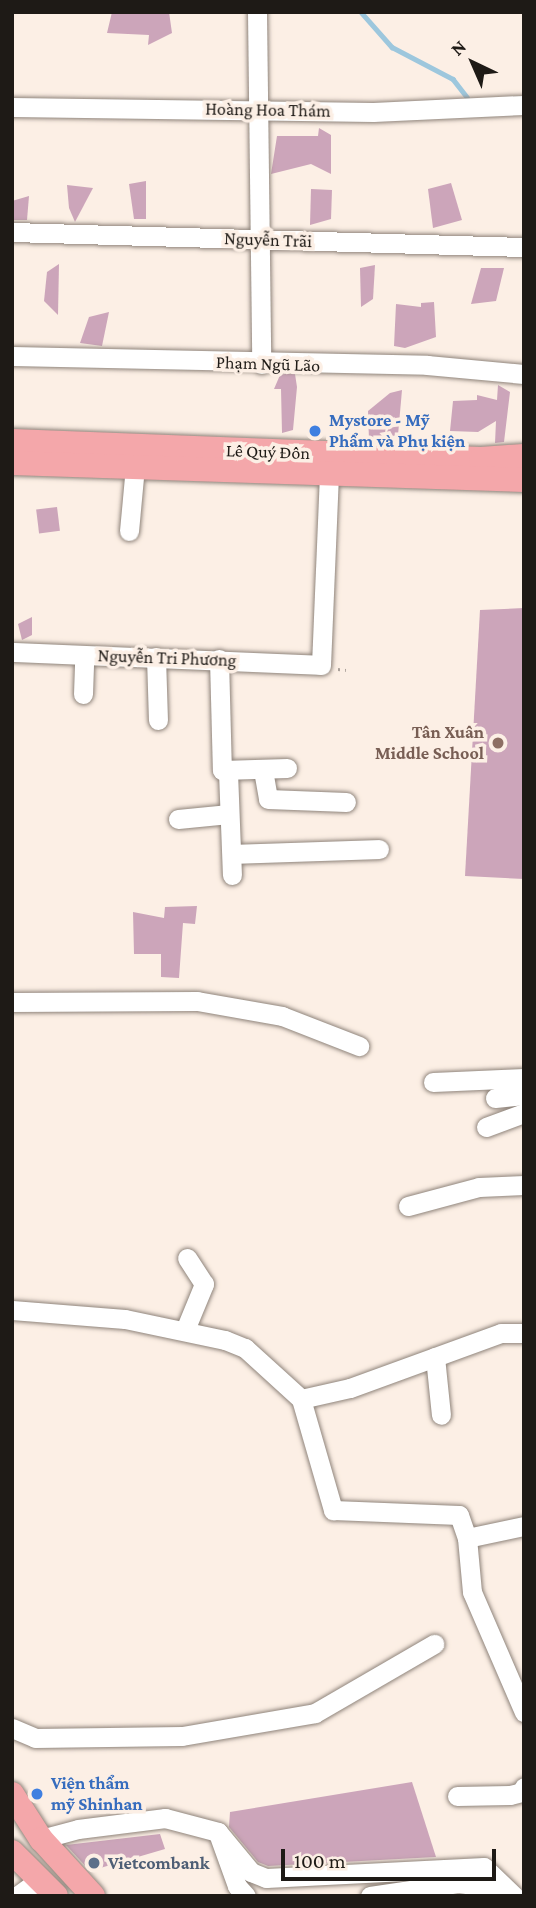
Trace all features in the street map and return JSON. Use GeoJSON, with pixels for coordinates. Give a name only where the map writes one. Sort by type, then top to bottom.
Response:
{"type":"FeatureCollection","features":[{"type":"Feature","properties":{"kind":"main road","name":"Lê Quý Đôn"},"geometry":{"type":"LineString","coordinates":[[12,441],[454,458],[524,456]]}},
{"type":"Feature","properties":{"kind":"main road","name":"Lê Quý Đôn"},"geometry":{"type":"LineString","coordinates":[[12,463],[524,480]]}},
{"type":"Feature","properties":{"kind":"main road"},"geometry":{"type":"LineString","coordinates":[[12,1794],[41,1839],[93,1896]]}},
{"type":"Feature","properties":{"kind":"main road"},"geometry":{"type":"LineString","coordinates":[[13,1855],[52,1892]]}},
{"type":"Feature","properties":{"kind":"street"},"geometry":{"type":"LineString","coordinates":[[257,12],[261,110],[261,363]]}},
{"type":"Feature","properties":{"kind":"street","name":"Hoàng Hoa Thám"},"geometry":{"type":"LineString","coordinates":[[12,107],[261,110],[524,105]]}},
{"type":"Feature","properties":{"kind":"street","name":"Nguyễn Trãi"},"geometry":{"type":"LineString","coordinates":[[12,232],[524,247]]}},
{"type":"Feature","properties":{"kind":"street","name":"Phạm Ngũ Lão"},"geometry":{"type":"LineString","coordinates":[[12,356],[427,365],[524,374]]}},
{"type":"Feature","properties":{"kind":"street"},"geometry":{"type":"LineString","coordinates":[[129,531],[135,466]]}},
{"type":"Feature","properties":{"kind":"street","name":"Nguyễn Tri Phương"},"geometry":{"type":"LineString","coordinates":[[12,652],[321,665],[329,474]]}},
{"type":"Feature","properties":{"kind":"street"},"geometry":{"type":"LineString","coordinates":[[83,694],[84,656]]}},
{"type":"Feature","properties":{"kind":"street"},"geometry":{"type":"LineString","coordinates":[[156,657],[158,720]]}},
{"type":"Feature","properties":{"kind":"street"},"geometry":{"type":"LineString","coordinates":[[219,659],[221,767],[228,772],[287,768]]}},
{"type":"Feature","properties":{"kind":"street"},"geometry":{"type":"LineString","coordinates":[[263,770],[268,799],[346,802]]}},
{"type":"Feature","properties":{"kind":"street"},"geometry":{"type":"LineString","coordinates":[[228,772],[232,875]]}},
{"type":"Feature","properties":{"kind":"street"},"geometry":{"type":"LineString","coordinates":[[178,819],[229,814]]}},
{"type":"Feature","properties":{"kind":"street"},"geometry":{"type":"LineString","coordinates":[[232,853],[379,849]]}},
{"type":"Feature","properties":{"kind":"street"},"geometry":{"type":"LineString","coordinates":[[12,1002],[197,1001],[282,1016],[359,1046]]}},
{"type":"Feature","properties":{"kind":"street"},"geometry":{"type":"LineString","coordinates":[[433,1082],[524,1078]]}},
{"type":"Feature","properties":{"kind":"street"},"geometry":{"type":"LineString","coordinates":[[495,1098],[524,1095]]}},
{"type":"Feature","properties":{"kind":"street"},"geometry":{"type":"LineString","coordinates":[[486,1127],[524,1114]]}},
{"type":"Feature","properties":{"kind":"street"},"geometry":{"type":"LineString","coordinates":[[408,1206],[479,1188],[524,1185]]}},
{"type":"Feature","properties":{"kind":"street"},"geometry":{"type":"LineString","coordinates":[[185,1330],[204,1284],[187,1258]]}},
{"type":"Feature","properties":{"kind":"street"},"geometry":{"type":"LineString","coordinates":[[12,1310],[86,1314],[185,1330],[245,1348],[301,1399],[332,1510],[454,1512],[467,1538],[472,1591],[524,1713]]}},
{"type":"Feature","properties":{"kind":"street"},"geometry":{"type":"LineString","coordinates":[[301,1399],[350,1388],[501,1333],[524,1332]]}},
{"type":"Feature","properties":{"kind":"street"},"geometry":{"type":"LineString","coordinates":[[435,1357],[441,1415]]}},
{"type":"Feature","properties":{"kind":"street"},"geometry":{"type":"LineString","coordinates":[[467,1538],[524,1526]]}},
{"type":"Feature","properties":{"kind":"street"},"geometry":{"type":"LineString","coordinates":[[12,1728],[35,1738],[182,1737],[315,1713],[434,1644]]}},
{"type":"Feature","properties":{"kind":"street"},"geometry":{"type":"LineString","coordinates":[[457,1796],[510,1795],[522,1792],[524,1787]]}},
{"type":"Feature","properties":{"kind":"street"},"geometry":{"type":"LineString","coordinates":[[41,1839],[78,1829],[165,1818],[218,1832],[251,1872],[266,1878],[484,1867],[514,1896]]}},
{"type":"Feature","properties":{"kind":"street"},"geometry":{"type":"LineString","coordinates":[[218,1832],[237,1886],[246,1896]]}},
{"type":"Feature","properties":{"kind":"street"},"geometry":{"type":"LineString","coordinates":[[370,1896],[457,1883],[481,1886],[490,1896]]}},
{"type":"Feature","properties":{"kind":"street"},"geometry":{"type":"LineString","coordinates":[[17,1896],[52,1892]]}},
{"type":"Feature","properties":{"kind":"building"},"geometry":{"type":"Polygon","coordinates":[[[112,12],[169,12],[172,33],[148,45],[149,35],[107,33],[112,12]]]}},
{"type":"Feature","properties":{"kind":"building"},"geometry":{"type":"Polygon","coordinates":[[[319,128],[331,135],[331,174],[311,164],[271,174],[277,136],[318,136],[319,128]]]}},
{"type":"Feature","properties":{"kind":"building"},"geometry":{"type":"Polygon","coordinates":[[[146,181],[146,219],[134,219],[129,184],[146,181]]]}},
{"type":"Feature","properties":{"kind":"building"},"geometry":{"type":"Polygon","coordinates":[[[451,183],[462,220],[433,228],[428,189],[451,183]]]}},
{"type":"Feature","properties":{"kind":"building"},"geometry":{"type":"Polygon","coordinates":[[[67,185],[93,188],[75,222],[69,208],[67,185]]]}},
{"type":"Feature","properties":{"kind":"building"},"geometry":{"type":"Polygon","coordinates":[[[311,189],[332,190],[331,219],[310,225],[311,189]]]}},
{"type":"Feature","properties":{"kind":"building"},"geometry":{"type":"Polygon","coordinates":[[[29,196],[27,220],[12,220],[12,201],[29,196]]]}},
{"type":"Feature","properties":{"kind":"building"},"geometry":{"type":"Polygon","coordinates":[[[59,264],[58,315],[44,301],[47,272],[59,264]]]}},
{"type":"Feature","properties":{"kind":"building"},"geometry":{"type":"Polygon","coordinates":[[[375,265],[373,299],[361,307],[360,268],[375,265]]]}},
{"type":"Feature","properties":{"kind":"building"},"geometry":{"type":"Polygon","coordinates":[[[481,268],[504,268],[496,301],[471,304],[481,268]]]}},
{"type":"Feature","properties":{"kind":"building"},"geometry":{"type":"Polygon","coordinates":[[[434,302],[436,337],[405,348],[394,346],[396,304],[421,307],[421,303],[434,302]]]}},
{"type":"Feature","properties":{"kind":"building"},"geometry":{"type":"Polygon","coordinates":[[[109,312],[102,346],[80,343],[89,317],[109,312]]]}},
{"type":"Feature","properties":{"kind":"building"},"geometry":{"type":"Polygon","coordinates":[[[295,374],[297,387],[293,430],[282,433],[281,389],[274,389],[280,375],[295,374]]]}},
{"type":"Feature","properties":{"kind":"building"},"geometry":{"type":"Polygon","coordinates":[[[498,385],[510,392],[504,442],[495,443],[496,421],[478,432],[450,431],[453,401],[477,400],[477,395],[497,400],[498,385]]]}},
{"type":"Feature","properties":{"kind":"building"},"geometry":{"type":"Polygon","coordinates":[[[402,390],[398,435],[369,440],[368,411],[390,393],[402,390]]]}},
{"type":"Feature","properties":{"kind":"building"},"geometry":{"type":"Polygon","coordinates":[[[57,507],[60,531],[39,533],[36,510],[57,507]]]}},
{"type":"Feature","properties":{"kind":"building","name":"Tân Xuân Middle School"},"geometry":{"type":"Polygon","coordinates":[[[524,608],[524,879],[465,876],[480,610],[524,608]]]}},
{"type":"Feature","properties":{"kind":"building"},"geometry":{"type":"Polygon","coordinates":[[[32,617],[32,635],[22,640],[18,624],[32,617]]]}},
{"type":"Feature","properties":{"kind":"building"},"geometry":{"type":"Polygon","coordinates":[[[197,906],[195,924],[183,923],[179,978],[161,977],[161,954],[134,954],[133,912],[164,918],[165,907],[197,906]]]}},
{"type":"Feature","properties":{"kind":"building"},"geometry":{"type":"Polygon","coordinates":[[[412,1782],[436,1857],[268,1866],[258,1862],[229,1827],[230,1812],[412,1782]]]}},
{"type":"Feature","properties":{"kind":"building","name":"Vietcombank"},"geometry":{"type":"Polygon","coordinates":[[[160,1834],[165,1849],[90,1871],[66,1845],[160,1834]]]}},
{"type":"Feature","properties":{"kind":"waterway"},"geometry":{"type":"LineString","coordinates":[[361,12],[392,47],[453,79],[467,97]]}},
{"type":"Feature","properties":{"kind":"place","name":"Mystore - Mỹ Phẩm và Phụ kiện"},"geometry":{"type":"Point","coordinates":[315,431]}},
{"type":"Feature","properties":{"kind":"place","name":"Tân Xuân Middle School"},"geometry":{"type":"Point","coordinates":[498,743]}},
{"type":"Feature","properties":{"kind":"place","name":"Viện thẩm mỹ Shinhan"},"geometry":{"type":"Point","coordinates":[37,1794]}},
{"type":"Feature","properties":{"kind":"place","name":"Vietcombank"},"geometry":{"type":"Point","coordinates":[94,1863]}}]}
